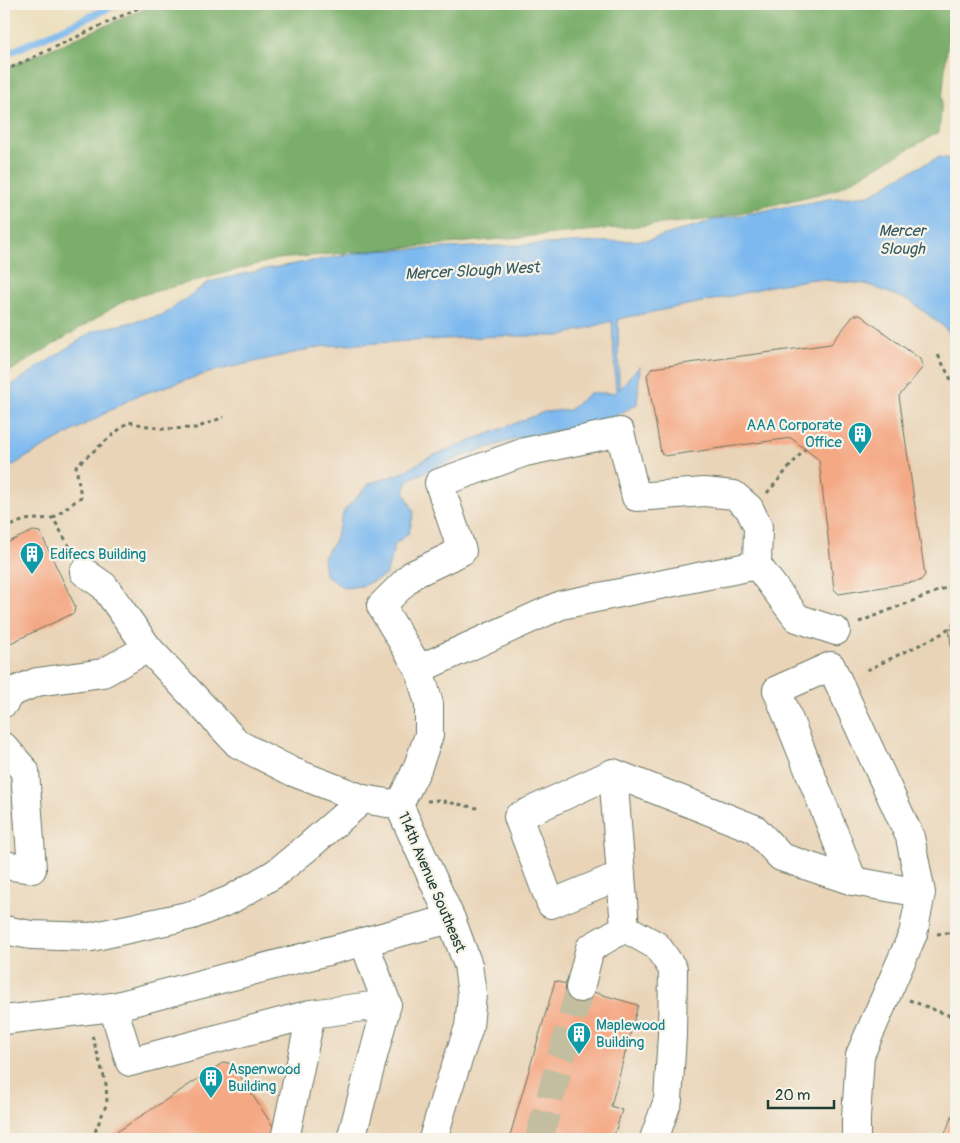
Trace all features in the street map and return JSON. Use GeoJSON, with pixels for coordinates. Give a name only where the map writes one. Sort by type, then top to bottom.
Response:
{"type":"FeatureCollection","features":[{"type":"Feature","properties":{"kind":"street","name":"114th Avenue Southeast"},"geometry":{"type":"LineString","coordinates":[[433,1139],[469,1027],[472,994],[468,965],[451,919],[399,805],[417,769],[429,735],[429,704],[418,669],[381,606],[412,575],[462,551],[439,483],[525,452],[620,432],[636,497],[704,492],[734,495],[749,508]]}},
{"type":"Feature","properties":{"kind":"street"},"geometry":{"type":"LineString","coordinates":[[749,508],[758,527],[757,565],[796,618],[836,632]]}},
{"type":"Feature","properties":{"kind":"street"},"geometry":{"type":"LineString","coordinates":[[418,669],[561,605],[757,565]]}},
{"type":"Feature","properties":{"kind":"street"},"geometry":{"type":"LineString","coordinates":[[84,572],[104,586],[148,648],[238,744],[293,772],[363,799],[399,805]]}},
{"type":"Feature","properties":{"kind":"street"},"geometry":{"type":"LineString","coordinates":[[4,703],[10,693],[36,682],[103,673],[148,648]]}},
{"type":"Feature","properties":{"kind":"street"},"geometry":{"type":"LineString","coordinates":[[853,882],[777,690],[831,666],[910,837],[921,893],[913,934],[860,1055],[856,1139]]}},
{"type":"Feature","properties":{"kind":"street"},"geometry":{"type":"LineString","coordinates":[[4,747],[25,771],[32,869],[4,865]]}},
{"type":"Feature","properties":{"kind":"street"},"geometry":{"type":"LineString","coordinates":[[613,774],[626,928]]}},
{"type":"Feature","properties":{"kind":"street"},"geometry":{"type":"LineString","coordinates":[[621,875],[551,904],[518,817],[613,774],[755,829],[781,857],[853,882],[921,893]]}},
{"type":"Feature","properties":{"kind":"street"},"geometry":{"type":"LineString","coordinates":[[4,930],[31,935],[91,936],[192,915],[230,900],[276,873],[363,799]]}},
{"type":"Feature","properties":{"kind":"street"},"geometry":{"type":"LineString","coordinates":[[4,1020],[113,1007],[451,919]]}},
{"type":"Feature","properties":{"kind":"street"},"geometry":{"type":"LineString","coordinates":[[580,988],[590,948],[626,928]]}},
{"type":"Feature","properties":{"kind":"street"},"geometry":{"type":"LineString","coordinates":[[626,928],[658,946],[673,968],[672,1035],[668,1100],[654,1139]]}},
{"type":"Feature","properties":{"kind":"street"},"geometry":{"type":"LineString","coordinates":[[351,1139],[387,1004],[364,942]]}},
{"type":"Feature","properties":{"kind":"street"},"geometry":{"type":"LineString","coordinates":[[113,1007],[130,1062],[311,1014],[387,1004]]}},
{"type":"Feature","properties":{"kind":"street"},"geometry":{"type":"LineString","coordinates":[[285,1139],[311,1014]]}},
{"type":"Feature","properties":{"kind":"path"},"geometry":{"type":"LineString","coordinates":[[4,71],[141,5],[148,4]]}},
{"type":"Feature","properties":{"kind":"path"},"geometry":{"type":"LineString","coordinates":[[938,355],[956,389],[954,423],[956,431]]}},
{"type":"Feature","properties":{"kind":"path"},"geometry":{"type":"LineString","coordinates":[[4,529],[24,520],[53,518],[81,497],[76,466],[128,422],[163,429],[196,428],[224,416]]}},
{"type":"Feature","properties":{"kind":"path"},"geometry":{"type":"LineString","coordinates":[[749,508],[765,494],[805,449]]}},
{"type":"Feature","properties":{"kind":"path"},"geometry":{"type":"LineString","coordinates":[[53,518],[84,572]]}},
{"type":"Feature","properties":{"kind":"path"},"geometry":{"type":"LineString","coordinates":[[836,632],[956,584]]}},
{"type":"Feature","properties":{"kind":"path"},"geometry":{"type":"LineString","coordinates":[[867,670],[938,636],[956,623]]}},
{"type":"Feature","properties":{"kind":"path"},"geometry":{"type":"LineString","coordinates":[[399,805],[438,800],[476,808]]}},
{"type":"Feature","properties":{"kind":"path"},"geometry":{"type":"LineString","coordinates":[[887,994],[956,1018]]}},
{"type":"Feature","properties":{"kind":"path"},"geometry":{"type":"LineString","coordinates":[[85,1010],[106,1084],[108,1103],[92,1139]]}},
{"type":"Feature","properties":{"kind":"shaded area"},"geometry":{"type":"Polygon","coordinates":[[[956,202],[956,1139],[4,1139],[4,430],[154,346],[956,202]]]}},
{"type":"Feature","properties":{"kind":"green space"},"geometry":{"type":"Polygon","coordinates":[[[156,4],[956,4],[956,19],[949,27],[939,132],[835,190],[714,219],[277,259],[127,299],[4,375],[4,69],[156,4]]]}},
{"type":"Feature","properties":{"kind":"water","name":"Mercer Slough"},"geometry":{"type":"Polygon","coordinates":[[[939,157],[956,160],[956,344],[945,328],[912,302],[866,284],[813,279],[770,286],[732,296],[618,319],[619,390],[640,366],[637,404],[607,421],[522,437],[463,456],[409,479],[404,492],[414,512],[409,533],[395,544],[386,575],[362,586],[344,588],[325,574],[323,557],[334,542],[344,511],[370,483],[400,474],[427,458],[544,412],[569,410],[590,393],[616,393],[612,321],[559,336],[498,336],[324,346],[215,371],[136,396],[4,471],[4,390],[93,331],[163,315],[209,282],[266,269],[370,251],[649,240],[714,220],[829,199],[870,195],[901,176],[939,157]]]}},
{"type":"Feature","properties":{"kind":"building","name":"AAA Corporate Office"},"geometry":{"type":"Polygon","coordinates":[[[854,315],[860,315],[920,359],[923,367],[899,396],[925,575],[920,581],[839,594],[834,589],[819,460],[791,438],[665,456],[661,453],[647,375],[652,368],[831,344],[854,315]]]}},
{"type":"Feature","properties":{"kind":"building","name":"Edifecs Building"},"geometry":{"type":"Polygon","coordinates":[[[33,531],[40,532],[75,606],[74,613],[4,646],[4,544],[33,531]]]}},
{"type":"Feature","properties":{"kind":"building"},"geometry":{"type":"Polygon","coordinates":[[[949,629],[956,629],[956,676],[955,676],[949,629]]]}},
{"type":"Feature","properties":{"kind":"building","name":"Maplewood Building"},"geometry":{"type":"Polygon","coordinates":[[[555,981],[638,1005],[611,1106],[622,1110],[613,1139],[509,1139],[555,981]]]}},
{"type":"Feature","properties":{"kind":"building","name":"Aspenwood Building"},"geometry":{"type":"Polygon","coordinates":[[[224,1062],[232,1064],[278,1134],[277,1139],[106,1139],[224,1062]]]}},
{"type":"Feature","properties":{"kind":"building"},"geometry":{"type":"Polygon","coordinates":[[[956,1105],[956,1139],[943,1139],[956,1105]]]}},
{"type":"Feature","properties":{"kind":"waterway"},"geometry":{"type":"LineString","coordinates":[[4,55],[118,4]]}},
{"type":"Feature","properties":{"kind":"tunnel"},"geometry":{"type":"LineString","coordinates":[[539,1139],[580,988]]}},
{"type":"Feature","properties":{"kind":"place","name":"AAA Corporate Office"},"geometry":{"type":"Point","coordinates":[860,455]}},
{"type":"Feature","properties":{"kind":"place","name":"Edifecs Building"},"geometry":{"type":"Point","coordinates":[32,575]}},
{"type":"Feature","properties":{"kind":"place","name":"Maplewood Building"},"geometry":{"type":"Point","coordinates":[579,1055]}},
{"type":"Feature","properties":{"kind":"place","name":"Aspenwood Building"},"geometry":{"type":"Point","coordinates":[211,1099]}},
{"type":"Feature","properties":{"kind":"water label","name":"Mercer Slough West"},"geometry":{"type":"Point","coordinates":[472,270]}}]}
